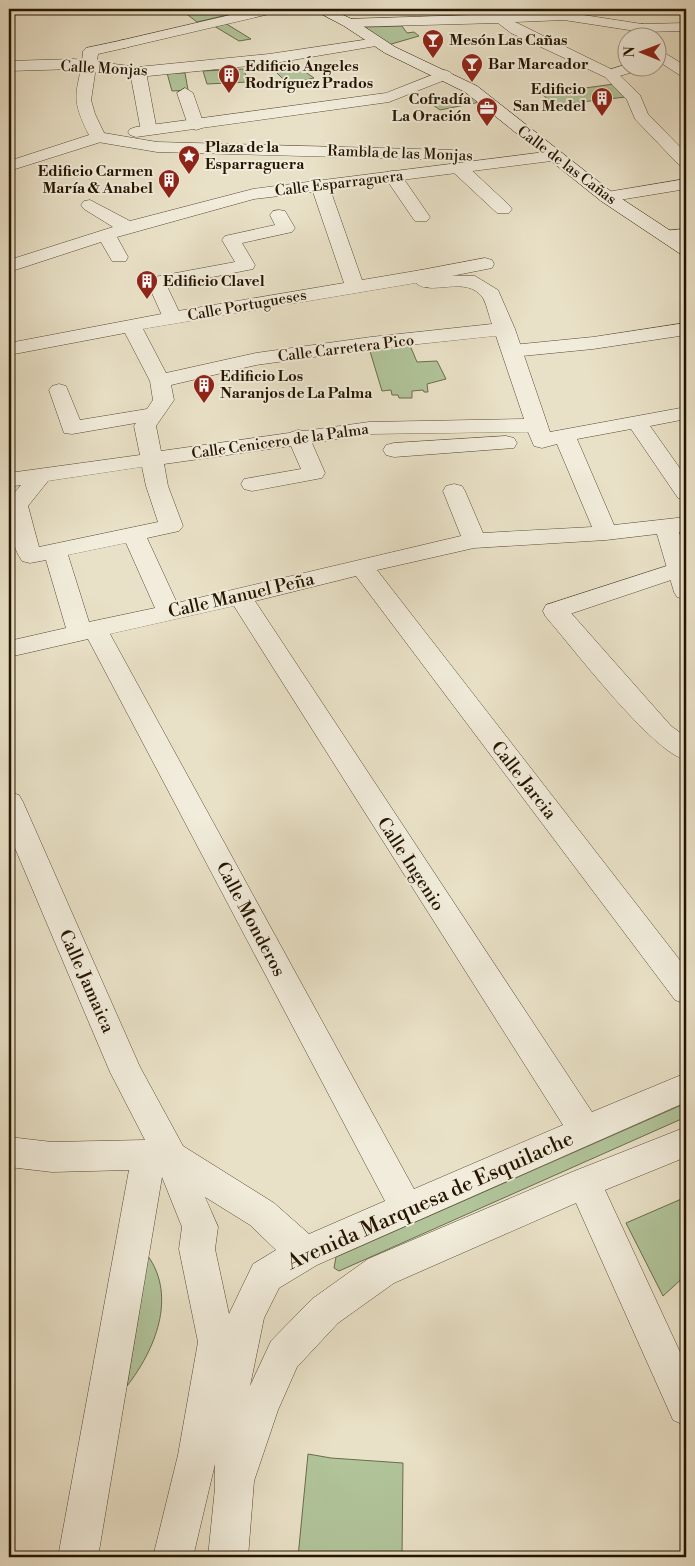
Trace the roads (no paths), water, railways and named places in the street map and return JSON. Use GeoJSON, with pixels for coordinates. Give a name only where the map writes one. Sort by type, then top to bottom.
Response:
{"type":"FeatureCollection","features":[{"type":"Feature","properties":{"kind":"street"},"geometry":{"type":"LineString","coordinates":[[98,137],[84,106],[86,77],[91,66],[91,51],[273,9]]}},
{"type":"Feature","properties":{"kind":"street","name":"Calle de las Cañas"},"geometry":{"type":"LineString","coordinates":[[319,9],[349,23],[377,42],[471,89],[606,197],[668,235],[686,249]]}},
{"type":"Feature","properties":{"kind":"street"},"geometry":{"type":"LineString","coordinates":[[349,23],[507,15],[564,16],[594,23],[645,27],[686,27]]}},
{"type":"Feature","properties":{"kind":"street"},"geometry":{"type":"LineString","coordinates":[[507,15],[516,30],[610,74],[634,98],[641,116],[686,162]]}},
{"type":"Feature","properties":{"kind":"street","name":"Calle Monjas"},"geometry":{"type":"LineString","coordinates":[[9,66],[74,64],[138,72],[268,59],[377,42]]}},
{"type":"Feature","properties":{"kind":"street"},"geometry":{"type":"LineString","coordinates":[[668,62],[686,73]]}},
{"type":"Feature","properties":{"kind":"street"},"geometry":{"type":"LineString","coordinates":[[138,72],[149,131]]}},
{"type":"Feature","properties":{"kind":"street"},"geometry":{"type":"LineString","coordinates":[[610,74],[618,72]]}},
{"type":"Feature","properties":{"kind":"street"},"geometry":{"type":"LineString","coordinates":[[9,166],[98,137],[196,125],[229,114],[389,97],[445,75]]}},
{"type":"Feature","properties":{"kind":"street"},"geometry":{"type":"LineString","coordinates":[[184,93],[196,125]]}},
{"type":"Feature","properties":{"kind":"street","name":"Rambla de las Monjas"},"geometry":{"type":"LineString","coordinates":[[98,137],[157,147],[553,156]]}},
{"type":"Feature","properties":{"kind":"street","name":"Calle Esparraguera"},"geometry":{"type":"LineString","coordinates":[[9,266],[106,234],[231,199],[267,192],[553,156]]}},
{"type":"Feature","properties":{"kind":"street"},"geometry":{"type":"LineString","coordinates":[[459,168],[503,209]]}},
{"type":"Feature","properties":{"kind":"street"},"geometry":{"type":"LineString","coordinates":[[393,176],[421,217]]}},
{"type":"Feature","properties":{"kind":"street"},"geometry":{"type":"LineString","coordinates":[[606,197],[686,184]]}},
{"type":"Feature","properties":{"kind":"street"},"geometry":{"type":"LineString","coordinates":[[320,185],[354,286]]}},
{"type":"Feature","properties":{"kind":"street"},"geometry":{"type":"LineString","coordinates":[[172,318],[156,282],[246,265],[231,240],[286,228],[267,192]]}},
{"type":"Feature","properties":{"kind":"street"},"geometry":{"type":"LineString","coordinates":[[90,205],[128,228]]}},
{"type":"Feature","properties":{"kind":"street"},"geometry":{"type":"LineString","coordinates":[[106,234],[120,257]]}},
{"type":"Feature","properties":{"kind":"street"},"geometry":{"type":"LineString","coordinates":[[668,235],[686,234]]}},
{"type":"Feature","properties":{"kind":"street","name":"Calle Portugueses"},"geometry":{"type":"LineString","coordinates":[[9,349],[172,318],[485,264]]}},
{"type":"Feature","properties":{"kind":"street"},"geometry":{"type":"LineString","coordinates":[[421,276],[424,281],[468,280],[491,294],[505,329],[540,433]]}},
{"type":"Feature","properties":{"kind":"street"},"geometry":{"type":"LineString","coordinates":[[41,475],[16,505],[30,556],[172,526],[157,486],[145,426],[164,400],[160,381],[132,327]]}},
{"type":"Feature","properties":{"kind":"street","name":"Calle Carretera Pico"},"geometry":{"type":"LineString","coordinates":[[160,381],[256,359],[371,343],[505,329]]}},
{"type":"Feature","properties":{"kind":"street"},"geometry":{"type":"LineString","coordinates":[[512,351],[593,343],[686,329]]}},
{"type":"Feature","properties":{"kind":"street"},"geometry":{"type":"LineString","coordinates":[[59,390],[72,428],[153,414]]}},
{"type":"Feature","properties":{"kind":"street","name":"Calle Cenicero de la Palma"},"geometry":{"type":"LineString","coordinates":[[9,480],[298,436],[369,428],[564,435],[686,413]]}},
{"type":"Feature","properties":{"kind":"street"},"geometry":{"type":"LineString","coordinates":[[637,423],[686,493]]}},
{"type":"Feature","properties":{"kind":"street","name":"Calle Cenicero de la Palma"},"geometry":{"type":"LineString","coordinates":[[394,450],[540,433]]}},
{"type":"Feature","properties":{"kind":"street"},"geometry":{"type":"LineString","coordinates":[[564,435],[606,533]]}},
{"type":"Feature","properties":{"kind":"street"},"geometry":{"type":"LineString","coordinates":[[252,484],[314,473],[298,436]]}},
{"type":"Feature","properties":{"kind":"street"},"geometry":{"type":"LineString","coordinates":[[454,491],[474,542]]}},
{"type":"Feature","properties":{"kind":"street"},"geometry":{"type":"LineString","coordinates":[[676,525],[680,569],[686,592]]}},
{"type":"Feature","properties":{"kind":"street","name":"Calle Manuel Peña"},"geometry":{"type":"LineString","coordinates":[[9,649],[168,611],[240,597],[438,548],[474,542],[606,533],[676,525]]}},
{"type":"Feature","properties":{"kind":"street"},"geometry":{"type":"LineString","coordinates":[[134,535],[168,611]]}},
{"type":"Feature","properties":{"kind":"street","name":"Calle Monderos"},"geometry":{"type":"LineString","coordinates":[[55,552],[88,630],[407,1209]]}},
{"type":"Feature","properties":{"kind":"street","name":"Calle Jarcia"},"geometry":{"type":"LineString","coordinates":[[362,568],[686,991]]}},
{"type":"Feature","properties":{"kind":"street"},"geometry":{"type":"LineString","coordinates":[[680,569],[554,611],[662,734],[686,751]]}},
{"type":"Feature","properties":{"kind":"street","name":"Calle Ingenio"},"geometry":{"type":"LineString","coordinates":[[240,597],[585,1130]]}},
{"type":"Feature","properties":{"kind":"street","name":"Calle Jamaica"},"geometry":{"type":"LineString","coordinates":[[9,802],[126,1072],[160,1156],[200,1227],[197,1249],[216,1342],[197,1454],[173,1557]]}},
{"type":"Feature","properties":{"kind":"street","name":"Avenida Marquesa de Esquilache"},"geometry":{"type":"LineString","coordinates":[[228,1557],[235,1488],[231,1386],[246,1316],[266,1276],[304,1253],[686,1087]]}},
{"type":"Feature","properties":{"kind":"street","name":"Avenida Marquesa de Esquilache"},"geometry":{"type":"LineString","coordinates":[[235,1488],[260,1407],[284,1354],[325,1311],[381,1271],[584,1183],[686,1142]]}},
{"type":"Feature","properties":{"kind":"street"},"geometry":{"type":"LineString","coordinates":[[9,1152],[52,1157],[160,1156],[262,1214],[304,1253]]}},
{"type":"Feature","properties":{"kind":"street"},"geometry":{"type":"LineString","coordinates":[[78,1557],[160,1156]]}},
{"type":"Feature","properties":{"kind":"street"},"geometry":{"type":"LineString","coordinates":[[584,1183],[686,1407]]}},
{"type":"Feature","properties":{"kind":"place","name":"Mesón Las Cañas"},"geometry":{"type":"Point","coordinates":[433,59]}},
{"type":"Feature","properties":{"kind":"place","name":"Bar Marcador"},"geometry":{"type":"Point","coordinates":[472,83]}},
{"type":"Feature","properties":{"kind":"place","name":"Edificio Ángeles Rodríguez Prados"},"geometry":{"type":"Point","coordinates":[229,94]}},
{"type":"Feature","properties":{"kind":"place","name":"Edificio San Medel"},"geometry":{"type":"Point","coordinates":[602,117]}},
{"type":"Feature","properties":{"kind":"place","name":"Cofradía La Oración"},"geometry":{"type":"Point","coordinates":[487,127]}},
{"type":"Feature","properties":{"kind":"place","name":"Plaza de la Esparraguera"},"geometry":{"type":"Point","coordinates":[189,175]}},
{"type":"Feature","properties":{"kind":"place","name":"Edificio Carmen María & Anabel"},"geometry":{"type":"Point","coordinates":[169,199]}},
{"type":"Feature","properties":{"kind":"place","name":"Edificio Clavel"},"geometry":{"type":"Point","coordinates":[147,300]}},
{"type":"Feature","properties":{"kind":"place","name":"Edificio Los Naranjos de La Palma"},"geometry":{"type":"Point","coordinates":[204,404]}}]}
